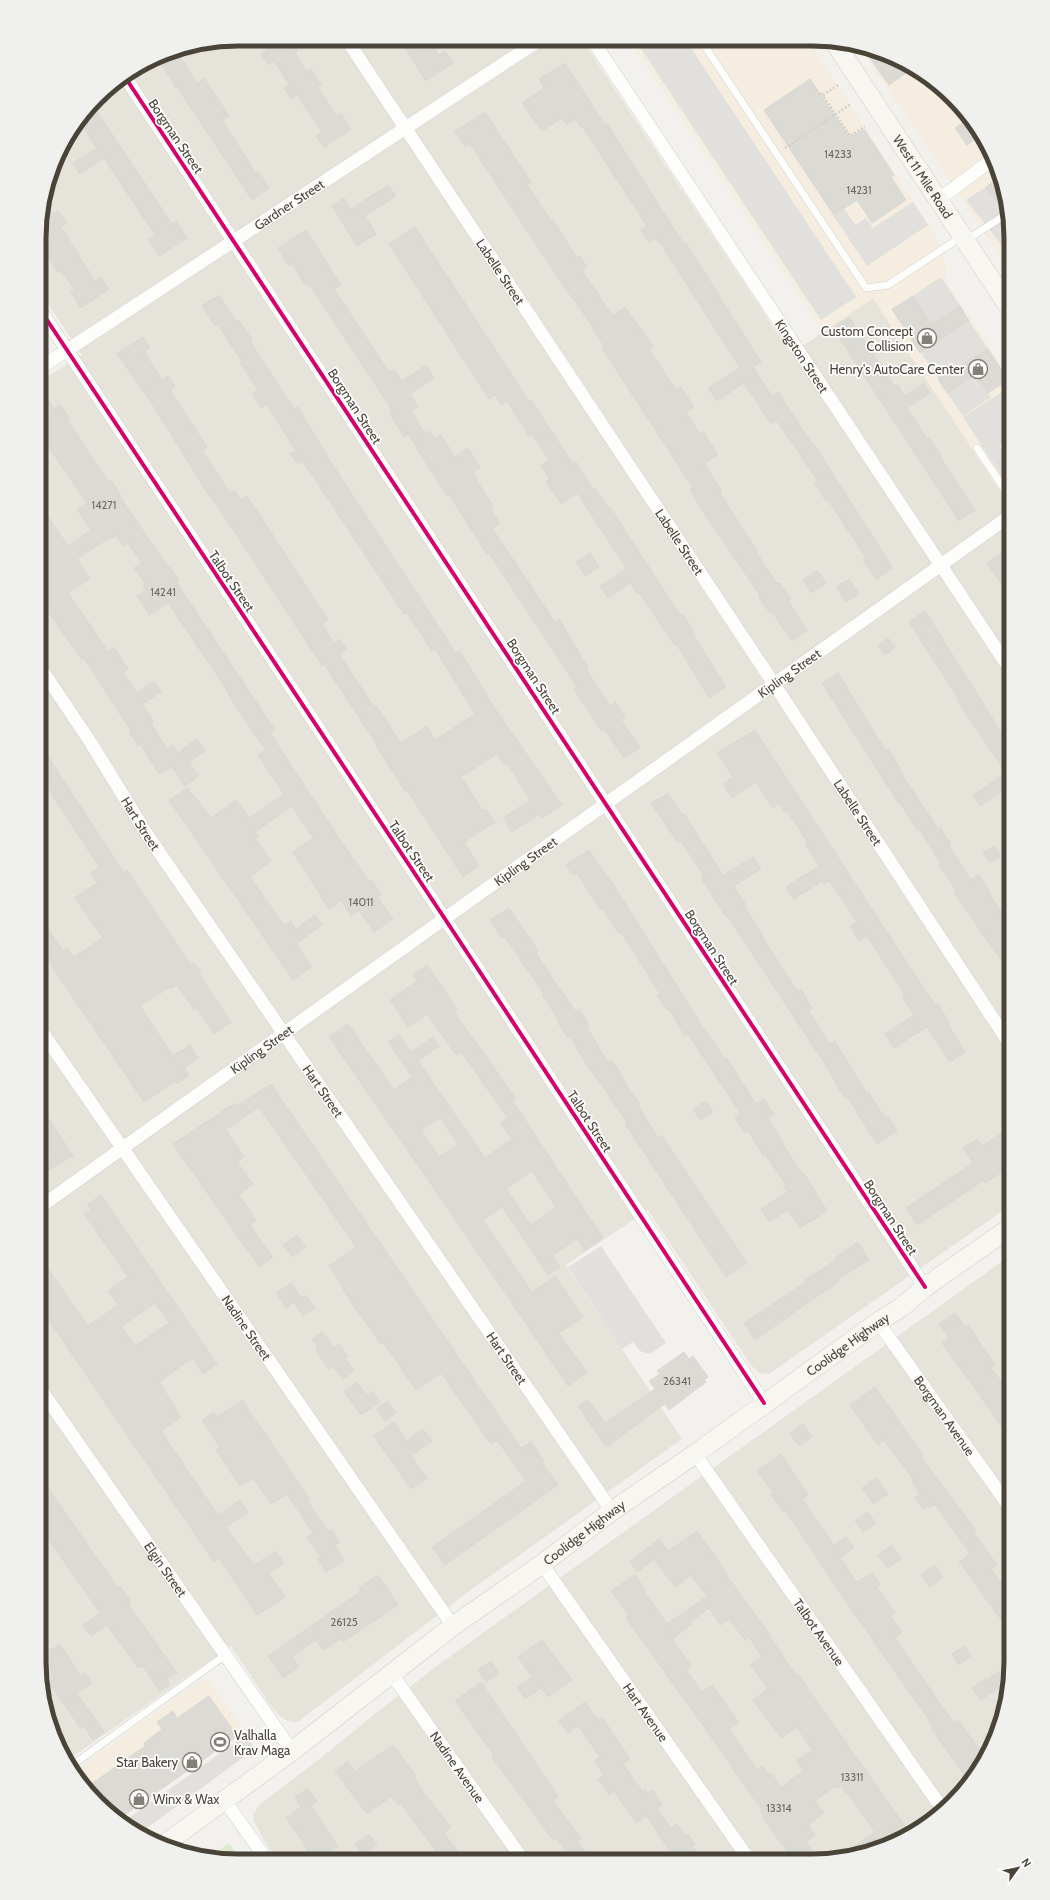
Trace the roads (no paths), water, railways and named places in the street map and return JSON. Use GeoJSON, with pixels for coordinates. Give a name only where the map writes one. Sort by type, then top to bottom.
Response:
{"type":"FeatureCollection","features":[{"type":"Feature","properties":{"kind":"main road","name":"West 11 Mile Road"},"geometry":{"type":"LineString","coordinates":[[842,49],[938,200],[1004,299]]}},
{"type":"Feature","properties":{"kind":"main road","name":"Coolidge Highway"},"geometry":{"type":"LineString","coordinates":[[169,1841],[292,1752],[453,1626],[542,1564],[612,1511],[695,1454],[878,1322],[902,1307],[925,1287],[1004,1232]]}},
{"type":"Feature","properties":{"kind":"street","name":"Labelle Street"},"geometry":{"type":"LineString","coordinates":[[351,46],[774,684],[1004,1035]]}},
{"type":"Feature","properties":{"kind":"street","name":"Gardner Street"},"geometry":{"type":"LineString","coordinates":[[46,364],[530,46]]}},
{"type":"Feature","properties":{"kind":"street","name":"Kingston Street"},"geometry":{"type":"LineString","coordinates":[[596,46],[1004,660]]}},
{"type":"Feature","properties":{"kind":"street","name":"Borgman Street"},"geometry":{"type":"LineString","coordinates":[[128,81],[235,241],[925,1287]]}},
{"type":"Feature","properties":{"kind":"street"},"geometry":{"type":"LineString","coordinates":[[938,200],[989,163]]}},
{"type":"Feature","properties":{"kind":"street","name":"Talbot Street"},"geometry":{"type":"LineString","coordinates":[[46,319],[445,919],[764,1403]]}},
{"type":"Feature","properties":{"kind":"street","name":"Kipling Street"},"geometry":{"type":"LineString","coordinates":[[46,1204],[1004,520]]}},
{"type":"Feature","properties":{"kind":"street","name":"Hart Street"},"geometry":{"type":"LineString","coordinates":[[46,676],[91,743],[132,812],[612,1511]]}},
{"type":"Feature","properties":{"kind":"street","name":"Nadine Street"},"geometry":{"type":"LineString","coordinates":[[46,1038],[453,1626]]}},
{"type":"Feature","properties":{"kind":"street","name":"Borgman Avenue"},"geometry":{"type":"LineString","coordinates":[[878,1322],[1004,1499]]}},
{"type":"Feature","properties":{"kind":"street","name":"Elgin Street"},"geometry":{"type":"LineString","coordinates":[[46,1397],[292,1752]]}},
{"type":"Feature","properties":{"kind":"street","name":"Talbot Avenue"},"geometry":{"type":"LineString","coordinates":[[695,1454],[940,1805]]}},
{"type":"Feature","properties":{"kind":"street","name":"Hart Avenue"},"geometry":{"type":"LineString","coordinates":[[542,1564],[745,1854]]}},
{"type":"Feature","properties":{"kind":"street","name":"Nadine Avenue"},"geometry":{"type":"LineString","coordinates":[[391,1673],[519,1854]]}},
{"type":"Feature","properties":{"kind":"street"},"geometry":{"type":"LineString","coordinates":[[225,1801],[262,1854]]}},
{"type":"Feature","properties":{"kind":"lane"},"geometry":{"type":"LineString","coordinates":[[705,46],[866,288],[888,285],[964,238],[1003,216]]}},
{"type":"Feature","properties":{"kind":"lane"},"geometry":{"type":"LineString","coordinates":[[977,448],[1004,489]]}},
{"type":"Feature","properties":{"kind":"lane"},"geometry":{"type":"LineString","coordinates":[[75,1763],[224,1656]]}},
{"type":"Feature","properties":{"kind":"place","name":"Custom Concept Collision"},"geometry":{"type":"Point","coordinates":[927,338]}},
{"type":"Feature","properties":{"kind":"place","name":"Henry's AutoCare Center"},"geometry":{"type":"Point","coordinates":[978,369]}},
{"type":"Feature","properties":{"kind":"place","name":"Valhalla Krav Maga"},"geometry":{"type":"Point","coordinates":[220,1742]}},
{"type":"Feature","properties":{"kind":"place","name":"Star Bakery"},"geometry":{"type":"Point","coordinates":[192,1762]}},
{"type":"Feature","properties":{"kind":"place","name":"Winx & Wax"},"geometry":{"type":"Point","coordinates":[139,1799]}}]}
